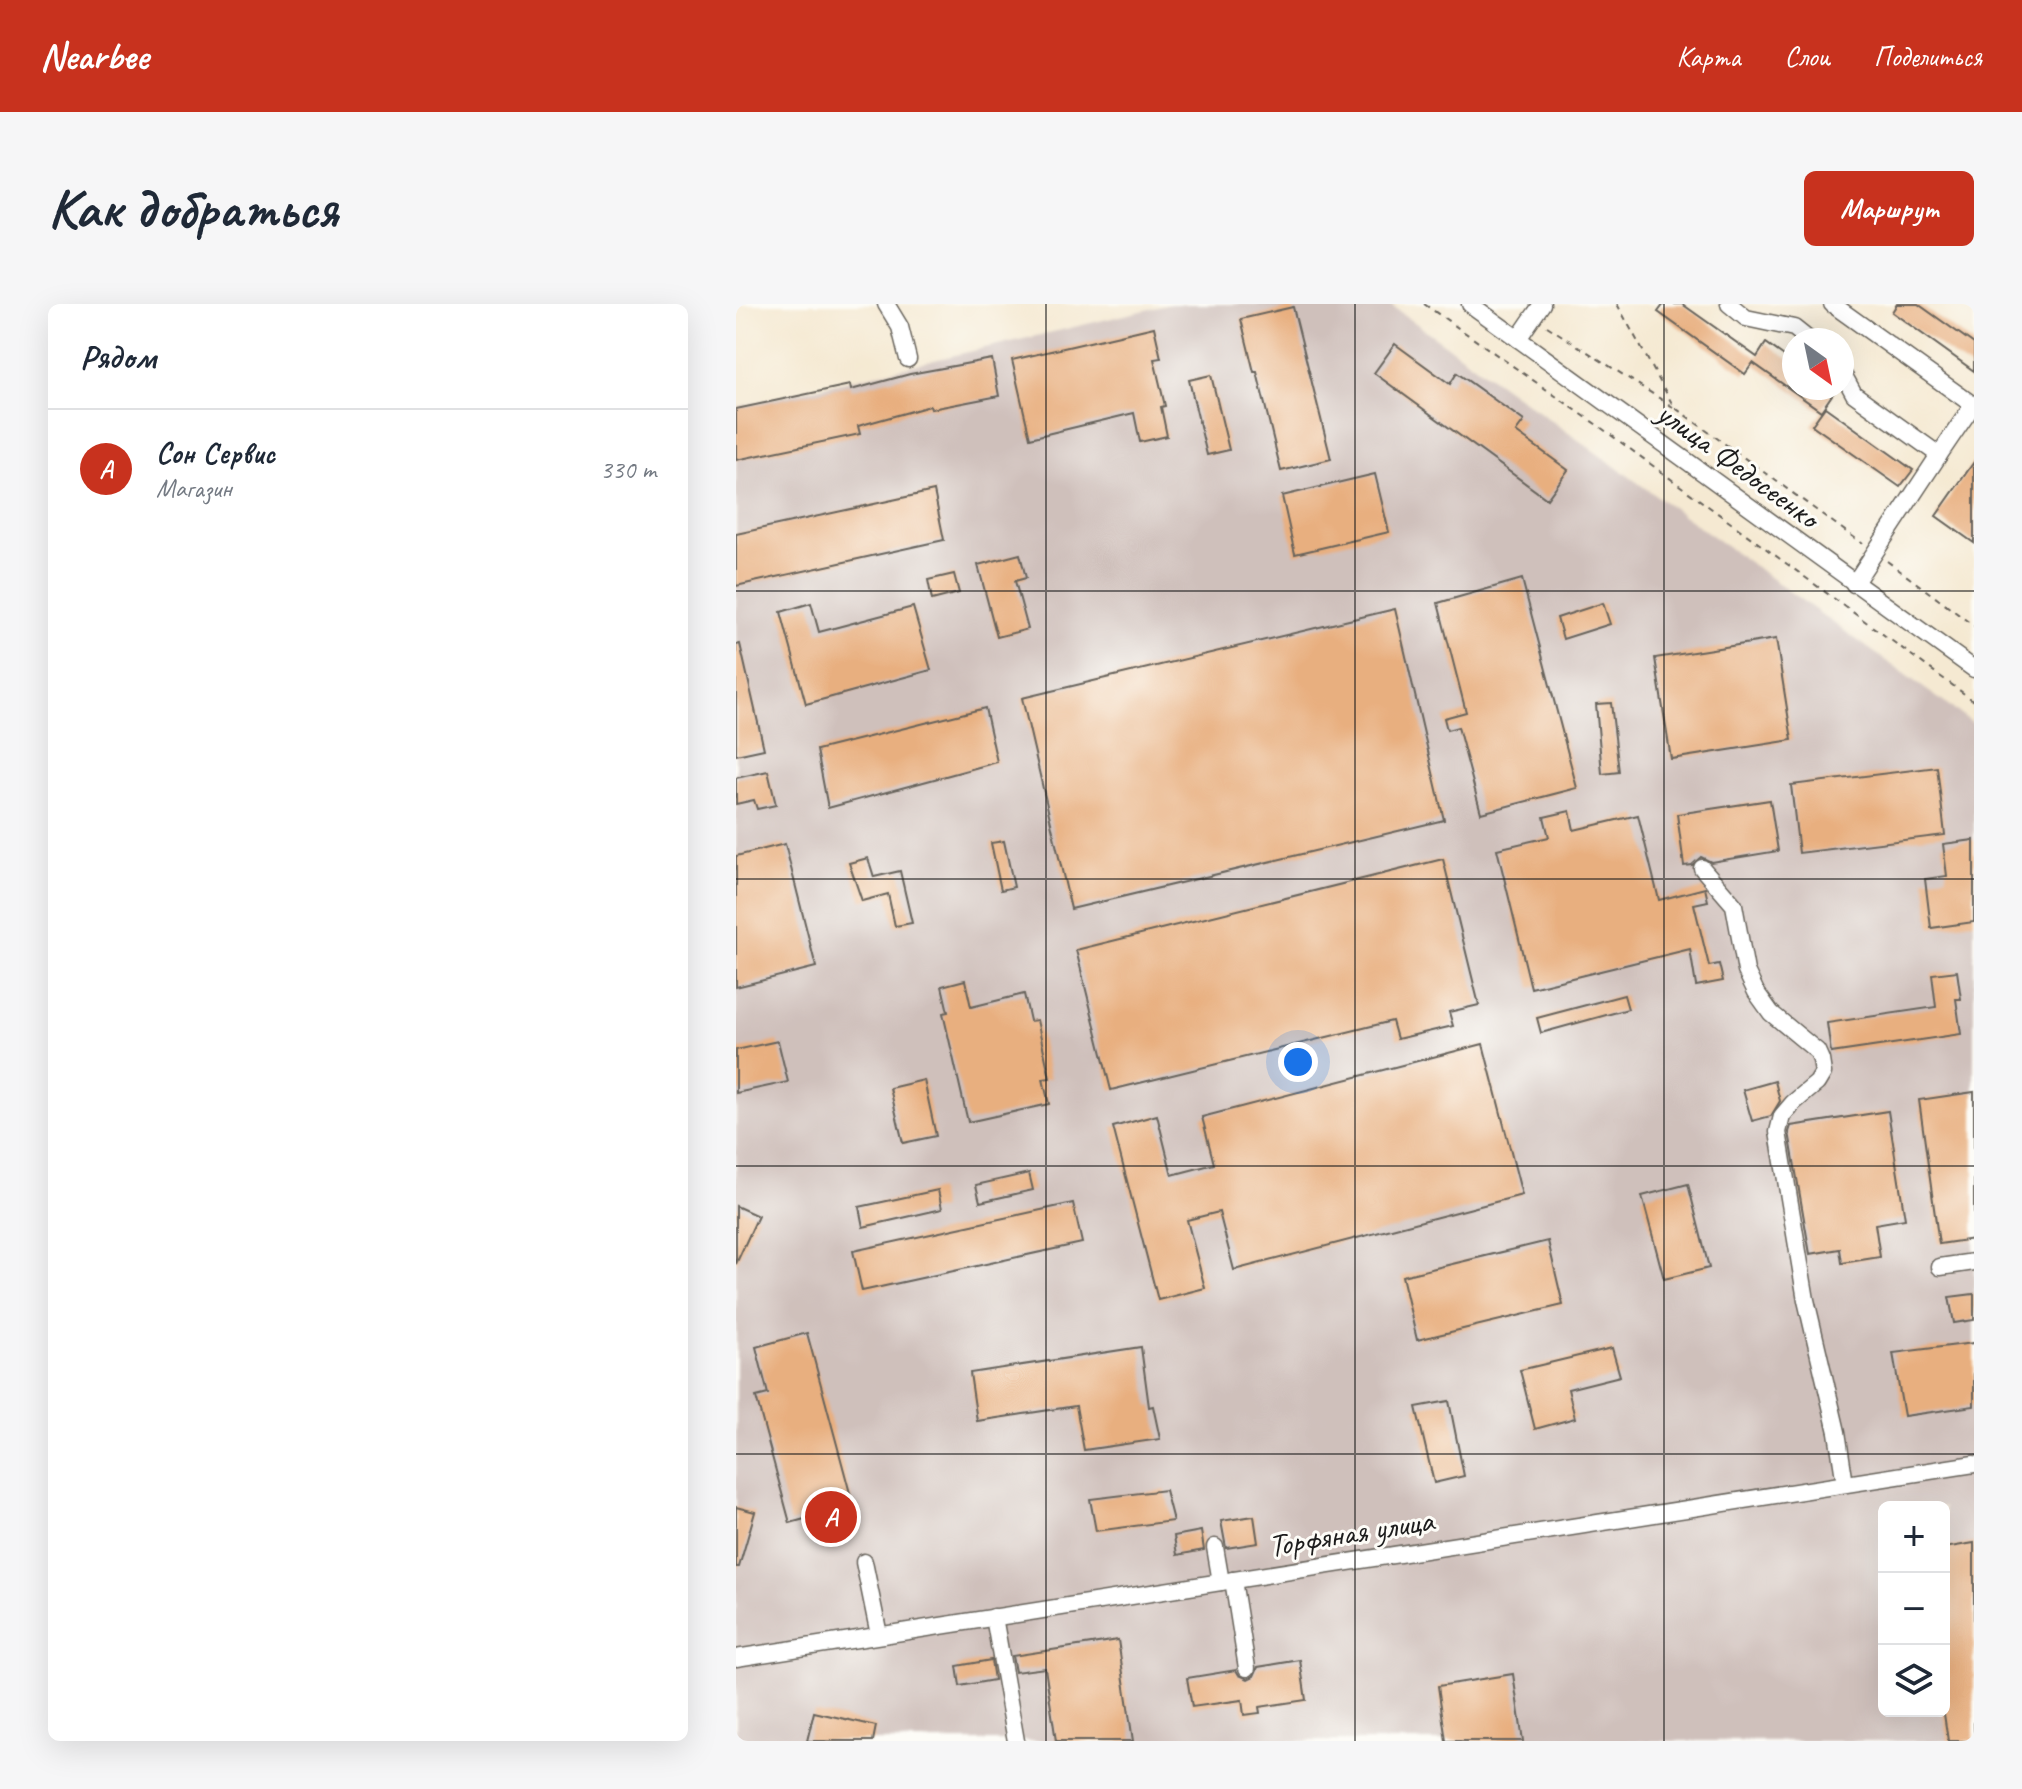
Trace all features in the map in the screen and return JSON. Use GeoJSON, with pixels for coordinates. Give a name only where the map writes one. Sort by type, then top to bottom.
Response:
{"type":"FeatureCollection","features":[{"type":"Feature","properties":{"kind":"street"},"geometry":{"type":"LineString","coordinates":[[886,304],[900,327],[908,359]]}},
{"type":"Feature","properties":{"kind":"street","name":"улица Федосеенко"},"geometry":{"type":"LineString","coordinates":[[1470,304],[1974,669]]}},
{"type":"Feature","properties":{"kind":"street"},"geometry":{"type":"LineString","coordinates":[[1729,304],[1746,318],[1794,328]]}},
{"type":"Feature","properties":{"kind":"street"},"geometry":{"type":"LineString","coordinates":[[1832,304],[1973,405],[1854,584]]}},
{"type":"Feature","properties":{"kind":"street"},"geometry":{"type":"LineString","coordinates":[[1518,339],[1537,310]]}},
{"type":"Feature","properties":{"kind":"street"},"geometry":{"type":"LineString","coordinates":[[1854,394],[1939,455]]}},
{"type":"Feature","properties":{"kind":"street"},"geometry":{"type":"LineString","coordinates":[[1702,868],[1734,905],[1746,971],[1756,992],[1771,1013],[1817,1051],[1821,1060],[1823,1073],[1817,1083],[1782,1116],[1778,1132],[1806,1300],[1837,1432],[1845,1484]]}},
{"type":"Feature","properties":{"kind":"street"},"geometry":{"type":"LineString","coordinates":[[1940,1267],[1974,1262]]}},
{"type":"Feature","properties":{"kind":"street","name":"Торфяная улица"},"geometry":{"type":"LineString","coordinates":[[736,1658],[1974,1464]]}},
{"type":"Feature","properties":{"kind":"street"},"geometry":{"type":"LineString","coordinates":[[1215,1547],[1227,1581],[1247,1668]]}},
{"type":"Feature","properties":{"kind":"street"},"geometry":{"type":"LineString","coordinates":[[864,1562],[879,1635]]}},
{"type":"Feature","properties":{"kind":"street"},"geometry":{"type":"LineString","coordinates":[[994,1617],[1016,1741]]}},
{"type":"Feature","properties":{"kind":"path"},"geometry":{"type":"LineString","coordinates":[[1424,304],[1600,427],[1974,701]]}},
{"type":"Feature","properties":{"kind":"path"},"geometry":{"type":"LineString","coordinates":[[1617,304],[1674,407]]}},
{"type":"Feature","properties":{"kind":"path"},"geometry":{"type":"LineString","coordinates":[[1537,310],[1974,626]]}},
{"type":"Feature","properties":{"kind":"shaded area"},"geometry":{"type":"Polygon","coordinates":[[[1171,304],[1389,304],[1974,724],[1974,1741],[736,1741],[736,407],[1171,304]]]}},
{"type":"Feature","properties":{"kind":"building"},"geometry":{"type":"Polygon","coordinates":[[[1664,304],[1682,304],[1757,357],[1766,343],[1782,354],[1782,383],[1753,363],[1745,374],[1658,312],[1664,304]]]}},
{"type":"Feature","properties":{"kind":"building"},"geometry":{"type":"Polygon","coordinates":[[[1897,304],[1918,304],[1974,344],[1974,371],[1892,312],[1897,304]]]}},
{"type":"Feature","properties":{"kind":"building"},"geometry":{"type":"Polygon","coordinates":[[[1293,307],[1331,459],[1281,471],[1241,319],[1293,307]]]}},
{"type":"Feature","properties":{"kind":"building"},"geometry":{"type":"Polygon","coordinates":[[[1154,327],[1161,358],[1154,359],[1165,406],[1161,407],[1167,436],[1140,442],[1134,413],[1030,438],[1012,360],[1154,327]]]}},
{"type":"Feature","properties":{"kind":"building"},"geometry":{"type":"Polygon","coordinates":[[[1395,344],[1450,384],[1457,373],[1524,421],[1516,432],[1568,470],[1547,499],[1374,373],[1395,344]]]}},
{"type":"Feature","properties":{"kind":"building"},"geometry":{"type":"Polygon","coordinates":[[[992,359],[999,396],[931,409],[930,406],[858,426],[860,434],[736,460],[736,409],[850,385],[851,390],[910,374],[992,359]]]}},
{"type":"Feature","properties":{"kind":"building"},"geometry":{"type":"Polygon","coordinates":[[[1211,375],[1229,450],[1207,455],[1189,380],[1211,375]]]}},
{"type":"Feature","properties":{"kind":"building"},"geometry":{"type":"Polygon","coordinates":[[[1805,400],[1829,400],[1821,411],[1805,400]]]}},
{"type":"Feature","properties":{"kind":"building"},"geometry":{"type":"Polygon","coordinates":[[[1825,407],[1913,470],[1900,487],[1812,425],[1825,407]]]}},
{"type":"Feature","properties":{"kind":"building"},"geometry":{"type":"Polygon","coordinates":[[[1974,462],[1974,543],[1936,516],[1974,462]]]}},
{"type":"Feature","properties":{"kind":"building"},"geometry":{"type":"Polygon","coordinates":[[[1375,474],[1389,532],[1295,554],[1282,496],[1375,474]]]}},
{"type":"Feature","properties":{"kind":"building"},"geometry":{"type":"Polygon","coordinates":[[[934,491],[944,540],[736,586],[736,534],[934,491]]]}},
{"type":"Feature","properties":{"kind":"building"},"geometry":{"type":"Polygon","coordinates":[[[1020,554],[1026,578],[1015,581],[1028,629],[997,637],[978,565],[1020,554]]]}},
{"type":"Feature","properties":{"kind":"building"},"geometry":{"type":"Polygon","coordinates":[[[954,574],[959,593],[932,600],[928,580],[954,574]]]}},
{"type":"Feature","properties":{"kind":"building"},"geometry":{"type":"Polygon","coordinates":[[[1522,579],[1577,788],[1481,813],[1458,727],[1447,730],[1444,718],[1466,712],[1438,603],[1522,579]]]}},
{"type":"Feature","properties":{"kind":"building"},"geometry":{"type":"Polygon","coordinates":[[[811,603],[819,632],[913,607],[931,670],[806,704],[781,612],[811,603]]]}},
{"type":"Feature","properties":{"kind":"building"},"geometry":{"type":"Polygon","coordinates":[[[1603,603],[1610,624],[1563,639],[1557,618],[1603,603]]]}},
{"type":"Feature","properties":{"kind":"building"},"geometry":{"type":"Polygon","coordinates":[[[1395,609],[1444,820],[1071,909],[1022,698],[1395,609]]]}},
{"type":"Feature","properties":{"kind":"building"},"geometry":{"type":"Polygon","coordinates":[[[1776,639],[1792,740],[1671,759],[1655,658],[1776,639]]]}},
{"type":"Feature","properties":{"kind":"building"},"geometry":{"type":"Polygon","coordinates":[[[740,644],[764,749],[736,755],[736,645],[740,644]]]}},
{"type":"Feature","properties":{"kind":"building"},"geometry":{"type":"Polygon","coordinates":[[[1611,703],[1619,772],[1602,774],[1596,704],[1611,703]]]}},
{"type":"Feature","properties":{"kind":"building"},"geometry":{"type":"Polygon","coordinates":[[[985,708],[997,762],[828,808],[817,750],[985,708]]]}},
{"type":"Feature","properties":{"kind":"building"},"geometry":{"type":"Polygon","coordinates":[[[1937,767],[1945,835],[1799,853],[1791,785],[1937,767]]]}},
{"type":"Feature","properties":{"kind":"building"},"geometry":{"type":"Polygon","coordinates":[[[768,771],[776,805],[757,809],[754,800],[736,804],[736,778],[768,771]]]}},
{"type":"Feature","properties":{"kind":"building"},"geometry":{"type":"Polygon","coordinates":[[[1770,800],[1778,851],[1711,862],[1701,857],[1692,865],[1684,866],[1677,814],[1770,800]]]}},
{"type":"Feature","properties":{"kind":"building"},"geometry":{"type":"Polygon","coordinates":[[[1570,811],[1574,830],[1638,815],[1659,900],[1705,888],[1708,901],[1694,904],[1709,966],[1719,964],[1723,981],[1696,986],[1690,949],[1531,988],[1497,849],[1549,837],[1544,817],[1570,811]]]}},
{"type":"Feature","properties":{"kind":"building"},"geometry":{"type":"Polygon","coordinates":[[[1974,840],[1974,922],[1931,928],[1925,879],[1947,876],[1943,844],[1974,840]]]}},
{"type":"Feature","properties":{"kind":"building"},"geometry":{"type":"Polygon","coordinates":[[[1004,841],[1014,887],[1001,890],[991,843],[1004,841]]]}},
{"type":"Feature","properties":{"kind":"building"},"geometry":{"type":"Polygon","coordinates":[[[785,844],[816,967],[736,987],[736,856],[785,844]]]}},
{"type":"Feature","properties":{"kind":"building"},"geometry":{"type":"Polygon","coordinates":[[[868,858],[874,877],[900,871],[912,923],[895,926],[888,894],[862,901],[849,863],[868,858]]]}},
{"type":"Feature","properties":{"kind":"building"},"geometry":{"type":"Polygon","coordinates":[[[1443,859],[1479,1005],[1449,1012],[1453,1026],[1397,1039],[1392,1021],[1111,1090],[1076,950],[1443,859]]]}},
{"type":"Feature","properties":{"kind":"building"},"geometry":{"type":"Polygon","coordinates":[[[1957,971],[1961,999],[1956,999],[1961,1034],[1831,1053],[1827,1023],[1936,1007],[1932,974],[1957,971]]]}},
{"type":"Feature","properties":{"kind":"building"},"geometry":{"type":"Polygon","coordinates":[[[965,980],[971,1007],[1024,994],[1030,1021],[1037,1020],[1050,1078],[1043,1079],[1049,1104],[968,1122],[943,1013],[948,1012],[942,986],[965,980]]]}},
{"type":"Feature","properties":{"kind":"building"},"geometry":{"type":"Polygon","coordinates":[[[1624,995],[1628,1009],[1541,1033],[1537,1018],[1624,995]]]}},
{"type":"Feature","properties":{"kind":"building"},"geometry":{"type":"Polygon","coordinates":[[[778,1041],[788,1082],[736,1093],[736,1050],[778,1041]]]}},
{"type":"Feature","properties":{"kind":"building"},"geometry":{"type":"Polygon","coordinates":[[[1483,1044],[1522,1195],[1234,1270],[1219,1212],[1187,1220],[1205,1288],[1158,1300],[1113,1127],[1157,1115],[1172,1175],[1214,1164],[1202,1117],[1483,1044]]]}},
{"type":"Feature","properties":{"kind":"building"},"geometry":{"type":"Polygon","coordinates":[[[924,1080],[936,1136],[903,1143],[890,1088],[924,1080]]]}},
{"type":"Feature","properties":{"kind":"building"},"geometry":{"type":"Polygon","coordinates":[[[1775,1081],[1780,1101],[1771,1116],[1752,1121],[1743,1090],[1775,1081]]]}},
{"type":"Feature","properties":{"kind":"building"},"geometry":{"type":"Polygon","coordinates":[[[1974,1092],[1974,1239],[1939,1244],[1919,1100],[1974,1092]]]}},
{"type":"Feature","properties":{"kind":"building"},"geometry":{"type":"Polygon","coordinates":[[[1888,1111],[1905,1219],[1875,1224],[1880,1257],[1842,1263],[1840,1249],[1810,1254],[1789,1132],[1791,1126],[1888,1111]]]}},
{"type":"Feature","properties":{"kind":"building"},"geometry":{"type":"Polygon","coordinates":[[[1029,1173],[1033,1190],[980,1202],[976,1185],[1029,1173]]]}},
{"type":"Feature","properties":{"kind":"building"},"geometry":{"type":"Polygon","coordinates":[[[1688,1184],[1709,1268],[1664,1279],[1642,1196],[1688,1184]]]}},
{"type":"Feature","properties":{"kind":"building"},"geometry":{"type":"Polygon","coordinates":[[[938,1190],[942,1209],[863,1227],[859,1207],[938,1190]]]}},
{"type":"Feature","properties":{"kind":"building"},"geometry":{"type":"Polygon","coordinates":[[[1073,1203],[1082,1243],[862,1291],[853,1251],[1073,1203]]]}},
{"type":"Feature","properties":{"kind":"building"},"geometry":{"type":"Polygon","coordinates":[[[736,1206],[758,1216],[736,1264],[736,1206]]]}},
{"type":"Feature","properties":{"kind":"building"},"geometry":{"type":"Polygon","coordinates":[[[1548,1241],[1563,1305],[1417,1340],[1402,1276],[1548,1241]]]}},
{"type":"Feature","properties":{"kind":"building"},"geometry":{"type":"Polygon","coordinates":[[[1974,1294],[1974,1320],[1954,1323],[1949,1297],[1974,1294]]]}},
{"type":"Feature","properties":{"kind":"building"},"geometry":{"type":"Polygon","coordinates":[[[807,1333],[858,1523],[817,1534],[812,1517],[790,1523],[756,1397],[768,1394],[756,1347],[807,1333]]]}},
{"type":"Feature","properties":{"kind":"building"},"geometry":{"type":"Polygon","coordinates":[[[1974,1343],[1974,1406],[1904,1416],[1893,1353],[1974,1343]]]}},
{"type":"Feature","properties":{"kind":"building"},"geometry":{"type":"Polygon","coordinates":[[[1141,1347],[1149,1407],[1153,1406],[1160,1439],[1084,1450],[1076,1406],[977,1421],[970,1373],[1141,1347]]]}},
{"type":"Feature","properties":{"kind":"building"},"geometry":{"type":"Polygon","coordinates":[[[1612,1348],[1620,1376],[1568,1389],[1575,1418],[1535,1429],[1520,1370],[1612,1348]]]}},
{"type":"Feature","properties":{"kind":"building"},"geometry":{"type":"Polygon","coordinates":[[[1449,1401],[1464,1476],[1434,1483],[1416,1407],[1449,1401]]]}},
{"type":"Feature","properties":{"kind":"building"},"geometry":{"type":"Polygon","coordinates":[[[1165,1490],[1173,1521],[1096,1531],[1090,1499],[1165,1490]]]}},
{"type":"Feature","properties":{"kind":"building"},"geometry":{"type":"Polygon","coordinates":[[[736,1507],[755,1512],[739,1567],[736,1567],[736,1507]]]}},
{"type":"Feature","properties":{"kind":"building"},"geometry":{"type":"Polygon","coordinates":[[[1254,1516],[1258,1543],[1226,1548],[1221,1521],[1254,1516]]]}},
{"type":"Feature","properties":{"kind":"building"},"geometry":{"type":"Polygon","coordinates":[[[1201,1531],[1204,1550],[1177,1555],[1174,1536],[1201,1531]]]}},
{"type":"Feature","properties":{"kind":"building"},"geometry":{"type":"Polygon","coordinates":[[[1974,1543],[1974,1741],[1948,1741],[1944,1717],[1950,1717],[1950,1547],[1974,1543]]]}},
{"type":"Feature","properties":{"kind":"building"},"geometry":{"type":"Polygon","coordinates":[[[1118,1640],[1133,1741],[1056,1741],[1045,1668],[1015,1672],[1012,1656],[1118,1640]]]}},
{"type":"Feature","properties":{"kind":"building"},"geometry":{"type":"Polygon","coordinates":[[[991,1660],[994,1680],[960,1686],[957,1666],[991,1660]]]}},
{"type":"Feature","properties":{"kind":"building"},"geometry":{"type":"Polygon","coordinates":[[[1300,1660],[1306,1700],[1259,1707],[1260,1713],[1244,1715],[1242,1700],[1192,1707],[1187,1678],[1236,1670],[1248,1679],[1254,1676],[1258,1667],[1300,1660]]]}},
{"type":"Feature","properties":{"kind":"building"},"geometry":{"type":"Polygon","coordinates":[[[1513,1674],[1523,1741],[1446,1741],[1438,1686],[1513,1674]]]}},
{"type":"Feature","properties":{"kind":"building"},"geometry":{"type":"Polygon","coordinates":[[[814,1712],[876,1726],[873,1741],[807,1741],[814,1712]]]}},
{"type":"Feature","properties":{"kind":"place","name":"Сон Сервис"},"geometry":{"type":"Point","coordinates":[831,1517]}}]}
